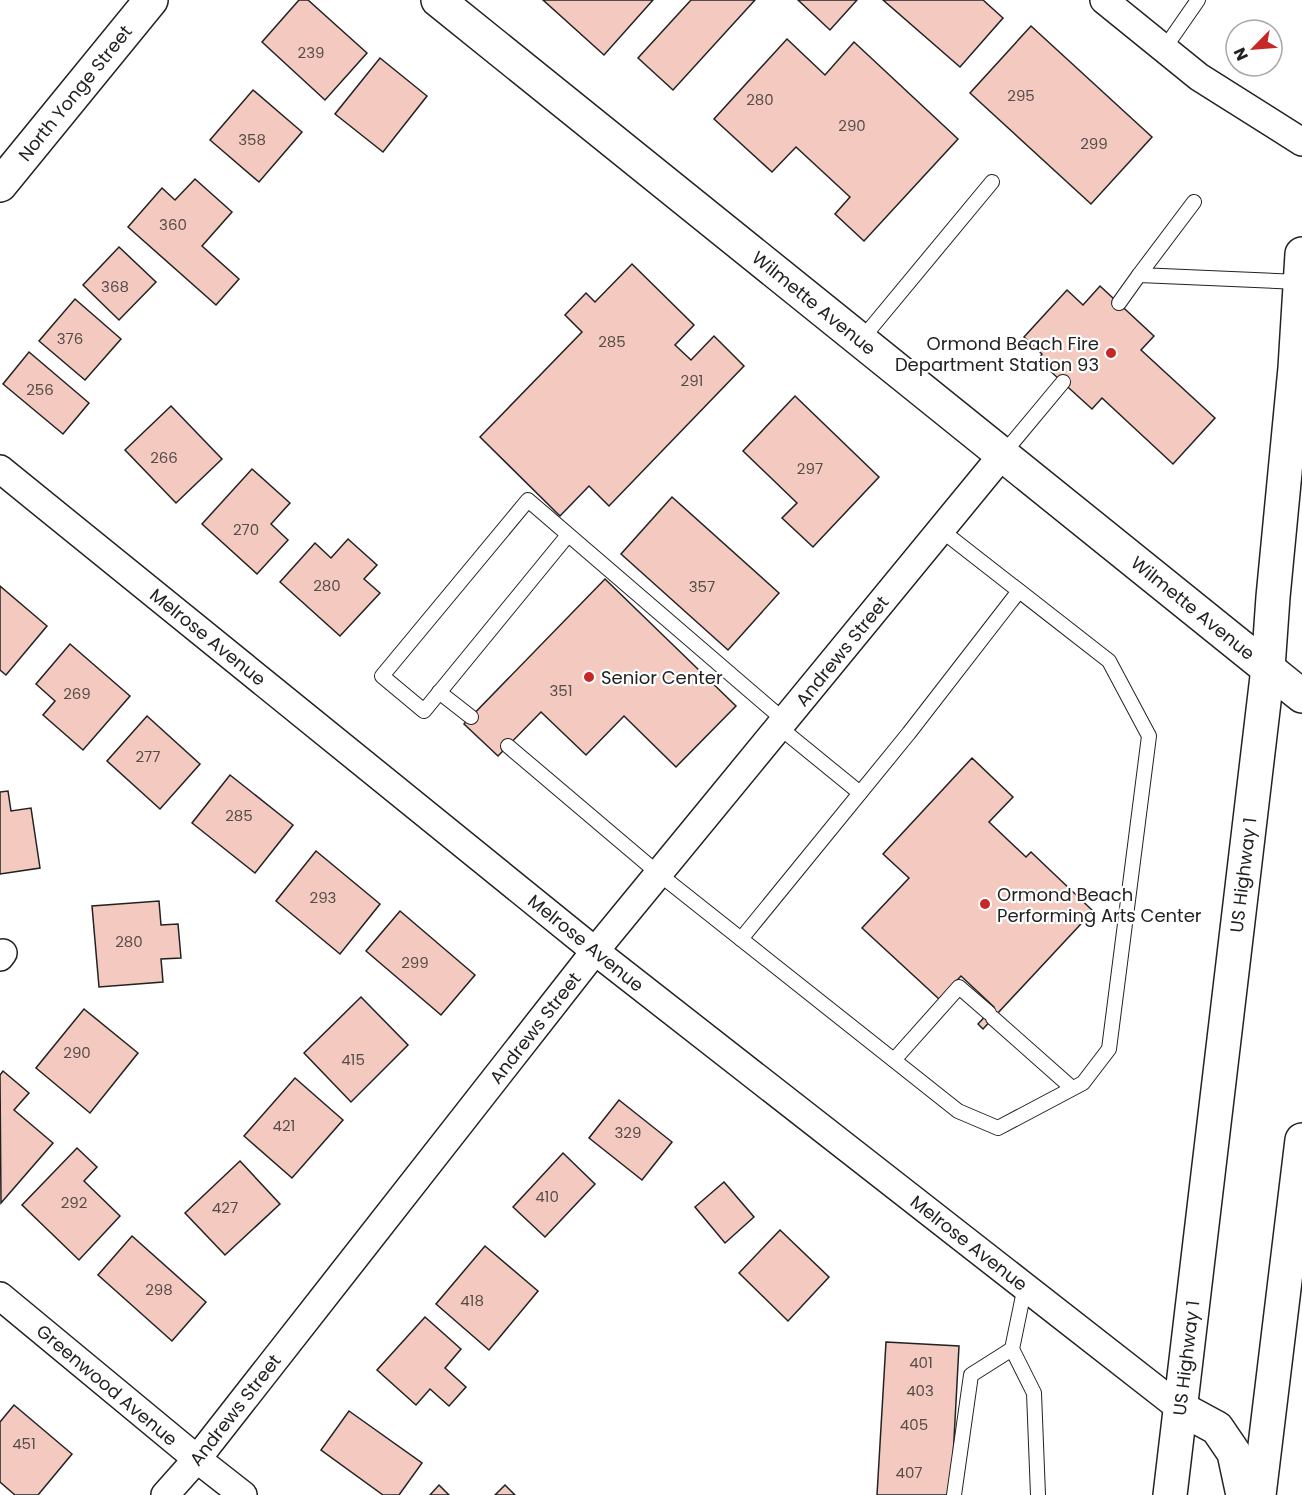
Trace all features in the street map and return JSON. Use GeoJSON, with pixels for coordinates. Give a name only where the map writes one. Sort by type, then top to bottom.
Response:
{"type":"FeatureCollection","features":[{"type":"Feature","properties":{"kind":"main road","name":"North Yonge Street"},"geometry":{"type":"LineString","coordinates":[[0,185],[151,0]]}},
{"type":"Feature","properties":{"kind":"main road","name":"Wilmette Avenue"},"geometry":{"type":"LineString","coordinates":[[438,0],[1302,696]]}},
{"type":"Feature","properties":{"kind":"main road","name":"US Highway 1"},"geometry":{"type":"LineString","coordinates":[[1170,1495],[1268,668],[1295,368],[1301,268]]}},
{"type":"Feature","properties":{"kind":"main road"},"geometry":{"type":"LineString","coordinates":[[1259,1495],[1302,1140]]}},
{"type":"Feature","properties":{"kind":"main road"},"geometry":{"type":"LineString","coordinates":[[1180,1407],[1217,1428],[1234,1453],[1244,1495]]}},
{"type":"Feature","properties":{"kind":"street"},"geometry":{"type":"LineString","coordinates":[[1104,0],[1199,78],[1302,142]]}},
{"type":"Feature","properties":{"kind":"street","name":"Andrews Street"},"geometry":{"type":"LineString","coordinates":[[165,1495],[196,1459],[596,951],[1003,454]]}},
{"type":"Feature","properties":{"kind":"street","name":"Melrose Avenue"},"geometry":{"type":"LineString","coordinates":[[0,469],[596,951],[1180,1407]]}},
{"type":"Feature","properties":{"kind":"street","name":"Greenwood Avenue"},"geometry":{"type":"LineString","coordinates":[[0,1296],[196,1459],[243,1495]]}},
{"type":"Feature","properties":{"kind":"lane"},"geometry":{"type":"LineString","coordinates":[[1164,49],[1198,0]]}},
{"type":"Feature","properties":{"kind":"lane"},"geometry":{"type":"LineString","coordinates":[[861,340],[992,182]]}},
{"type":"Feature","properties":{"kind":"lane"},"geometry":{"type":"LineString","coordinates":[[1119,303],[1194,202]]}},
{"type":"Feature","properties":{"kind":"lane"},"geometry":{"type":"LineString","coordinates":[[1139,274],[1301,268]]}},
{"type":"Feature","properties":{"kind":"lane"},"geometry":{"type":"LineString","coordinates":[[1003,454],[1063,382]]}},
{"type":"Feature","properties":{"kind":"lane"},"geometry":{"type":"LineString","coordinates":[[568,536],[424,711],[382,676],[528,500],[860,793]]}},
{"type":"Feature","properties":{"kind":"lane"},"geometry":{"type":"LineString","coordinates":[[508,746],[659,874],[958,1111],[998,1128],[1078,1085],[1109,1049],[1149,736],[1109,661],[941,530]]}},
{"type":"Feature","properties":{"kind":"lane"},"geometry":{"type":"LineString","coordinates":[[741,939],[860,793],[1019,591]]}},
{"type":"Feature","properties":{"kind":"lane"},"geometry":{"type":"LineString","coordinates":[[439,692],[471,717]]}},
{"type":"Feature","properties":{"kind":"lane"},"geometry":{"type":"LineString","coordinates":[[894,1060],[959,987],[991,1016],[1078,1085]]}},
{"type":"Feature","properties":{"kind":"lane"},"geometry":{"type":"LineString","coordinates":[[1025,1286],[1012,1349],[1034,1393],[1038,1495]]}},
{"type":"Feature","properties":{"kind":"lane"},"geometry":{"type":"LineString","coordinates":[[954,1495],[971,1375],[1012,1349]]}},
{"type":"Feature","properties":{"kind":"building"},"geometry":{"type":"Polygon","coordinates":[[[299,0],[308,0],[367,53],[325,100],[262,42],[299,0]]]}},
{"type":"Feature","properties":{"kind":"building"},"geometry":{"type":"Polygon","coordinates":[[[543,0],[653,0],[604,55],[543,0]]]}},
{"type":"Feature","properties":{"kind":"building"},"geometry":{"type":"Polygon","coordinates":[[[691,0],[755,0],[673,90],[638,58],[691,0]]]}},
{"type":"Feature","properties":{"kind":"building"},"geometry":{"type":"Polygon","coordinates":[[[798,0],[857,0],[830,30],[798,0]]]}},
{"type":"Feature","properties":{"kind":"building"},"geometry":{"type":"Polygon","coordinates":[[[883,0],[983,0],[1003,18],[960,67],[883,0]]]}},
{"type":"Feature","properties":{"kind":"building"},"geometry":{"type":"Polygon","coordinates":[[[1031,26],[1152,137],[1091,204],[970,93],[1031,26]]]}},
{"type":"Feature","properties":{"kind":"building"},"geometry":{"type":"Polygon","coordinates":[[[787,39],[825,75],[854,42],[958,139],[864,241],[835,214],[850,197],[796,147],[772,172],[714,119],[787,39]]]}},
{"type":"Feature","properties":{"kind":"building"},"geometry":{"type":"Polygon","coordinates":[[[380,58],[427,96],[383,152],[335,114],[380,58]]]}},
{"type":"Feature","properties":{"kind":"building"},"geometry":{"type":"Polygon","coordinates":[[[253,90],[302,132],[259,182],[210,140],[253,90]]]}},
{"type":"Feature","properties":{"kind":"building"},"geometry":{"type":"Polygon","coordinates":[[[195,179],[232,212],[202,246],[239,279],[216,305],[128,227],[162,188],[175,200],[195,179]]]}},
{"type":"Feature","properties":{"kind":"building"},"geometry":{"type":"Polygon","coordinates":[[[119,247],[156,282],[119,320],[83,285],[119,247]]]}},
{"type":"Feature","properties":{"kind":"building"},"geometry":{"type":"Polygon","coordinates":[[[632,264],[694,325],[675,345],[691,360],[714,336],[744,366],[609,506],[589,486],[560,516],[480,437],[582,332],[565,315],[586,293],[595,302],[632,264]]]}},
{"type":"Feature","properties":{"kind":"building"},"geometry":{"type":"Polygon","coordinates":[[[1100,286],[1154,336],[1141,350],[1215,418],[1173,464],[1102,398],[1092,409],[1038,360],[1042,354],[1024,337],[1067,290],[1083,305],[1100,286]]]}},
{"type":"Feature","properties":{"kind":"building"},"geometry":{"type":"Polygon","coordinates":[[[75,299],[121,339],[85,380],[39,341],[75,299]]]}},
{"type":"Feature","properties":{"kind":"building"},"geometry":{"type":"Polygon","coordinates":[[[29,352],[89,403],[63,434],[3,384],[29,352]]]}},
{"type":"Feature","properties":{"kind":"building"},"geometry":{"type":"Polygon","coordinates":[[[795,396],[879,477],[813,547],[782,518],[797,503],[743,451],[795,396]]]}},
{"type":"Feature","properties":{"kind":"building"},"geometry":{"type":"Polygon","coordinates":[[[171,406],[222,459],[176,503],[125,450],[171,406]]]}},
{"type":"Feature","properties":{"kind":"building"},"geometry":{"type":"Polygon","coordinates":[[[252,469],[290,503],[271,524],[288,540],[257,574],[202,524],[252,469]]]}},
{"type":"Feature","properties":{"kind":"building"},"geometry":{"type":"Polygon","coordinates":[[[672,497],[779,593],[728,650],[621,554],[672,497]]]}},
{"type":"Feature","properties":{"kind":"building"},"geometry":{"type":"Polygon","coordinates":[[[348,539],[377,565],[364,579],[380,593],[340,636],[280,582],[315,543],[331,558],[348,539]]]}},
{"type":"Feature","properties":{"kind":"building"},"geometry":{"type":"Polygon","coordinates":[[[605,579],[736,706],[676,767],[624,716],[586,755],[541,712],[498,756],[464,724],[605,579]]]}},
{"type":"Feature","properties":{"kind":"building"},"geometry":{"type":"Polygon","coordinates":[[[0,586],[47,626],[6,675],[0,670],[0,586]]]}},
{"type":"Feature","properties":{"kind":"building"},"geometry":{"type":"Polygon","coordinates":[[[70,644],[130,696],[83,750],[43,715],[55,701],[36,684],[70,644]]]}},
{"type":"Feature","properties":{"kind":"building"},"geometry":{"type":"Polygon","coordinates":[[[147,716],[200,764],[160,809],[107,761],[147,716]]]}},
{"type":"Feature","properties":{"kind":"building"},"geometry":{"type":"Polygon","coordinates":[[[972,758],[1013,797],[989,822],[1026,857],[1031,852],[1093,911],[983,1029],[978,1024],[994,1007],[961,976],[939,999],[862,928],[909,878],[883,854],[972,758]]]}},
{"type":"Feature","properties":{"kind":"building"},"geometry":{"type":"Polygon","coordinates":[[[230,775],[293,825],[255,873],[192,823],[230,775]]]}},
{"type":"Feature","properties":{"kind":"building"},"geometry":{"type":"Polygon","coordinates":[[[8,791],[11,811],[31,808],[40,868],[0,874],[0,792],[8,791]]]}},
{"type":"Feature","properties":{"kind":"building"},"geometry":{"type":"Polygon","coordinates":[[[316,851],[380,904],[340,954],[276,901],[316,851]]]}},
{"type":"Feature","properties":{"kind":"building"},"geometry":{"type":"Polygon","coordinates":[[[159,901],[161,925],[178,924],[181,958],[161,959],[163,982],[99,987],[92,906],[159,901]]]}},
{"type":"Feature","properties":{"kind":"building"},"geometry":{"type":"Polygon","coordinates":[[[400,911],[475,975],[441,1015],[366,951],[400,911]]]}},
{"type":"Feature","properties":{"kind":"building"},"geometry":{"type":"Polygon","coordinates":[[[361,997],[408,1045],[351,1102],[304,1053],[361,997]]]}},
{"type":"Feature","properties":{"kind":"building"},"geometry":{"type":"Polygon","coordinates":[[[84,1009],[138,1053],[90,1113],[36,1068],[84,1009]]]}},
{"type":"Feature","properties":{"kind":"building"},"geometry":{"type":"Polygon","coordinates":[[[3,1071],[29,1093],[14,1110],[53,1143],[1,1203],[0,1075],[3,1071]]]}},
{"type":"Feature","properties":{"kind":"building"},"geometry":{"type":"Polygon","coordinates":[[[295,1078],[343,1120],[292,1178],[244,1136],[295,1078]]]}},
{"type":"Feature","properties":{"kind":"building"},"geometry":{"type":"Polygon","coordinates":[[[619,1100],[672,1142],[642,1180],[589,1138],[619,1100]]]}},
{"type":"Feature","properties":{"kind":"building"},"geometry":{"type":"Polygon","coordinates":[[[77,1148],[97,1167],[84,1181],[120,1216],[79,1260],[22,1205],[77,1148]]]}},
{"type":"Feature","properties":{"kind":"building"},"geometry":{"type":"Polygon","coordinates":[[[563,1153],[595,1184],[545,1237],[513,1207],[563,1153]]]}},
{"type":"Feature","properties":{"kind":"building"},"geometry":{"type":"Polygon","coordinates":[[[240,1161],[280,1204],[225,1255],[185,1213],[240,1161]]]}},
{"type":"Feature","properties":{"kind":"building"},"geometry":{"type":"Polygon","coordinates":[[[724,1182],[754,1217],[725,1243],[695,1207],[724,1182]]]}},
{"type":"Feature","properties":{"kind":"building"},"geometry":{"type":"Polygon","coordinates":[[[780,1230],[829,1277],[788,1321],[739,1273],[780,1230]]]}},
{"type":"Feature","properties":{"kind":"building"},"geometry":{"type":"Polygon","coordinates":[[[132,1236],[206,1302],[172,1341],[98,1275],[132,1236]]]}},
{"type":"Feature","properties":{"kind":"building"},"geometry":{"type":"Polygon","coordinates":[[[485,1246],[538,1291],[489,1350],[436,1304],[485,1246]]]}},
{"type":"Feature","properties":{"kind":"building"},"geometry":{"type":"Polygon","coordinates":[[[425,1317],[461,1349],[445,1368],[466,1387],[449,1406],[430,1389],[416,1405],[377,1370],[425,1317]]]}},
{"type":"Feature","properties":{"kind":"building"},"geometry":{"type":"Polygon","coordinates":[[[886,1342],[959,1346],[951,1495],[877,1495],[886,1342]]]}},
{"type":"Feature","properties":{"kind":"building"},"geometry":{"type":"Polygon","coordinates":[[[14,1405],[72,1454],[38,1495],[15,1495],[0,1482],[0,1422],[14,1405]]]}},
{"type":"Feature","properties":{"kind":"building"},"geometry":{"type":"Polygon","coordinates":[[[349,1411],[422,1463],[399,1495],[383,1495],[321,1450],[349,1411]]]}},
{"type":"Feature","properties":{"kind":"building"},"geometry":{"type":"Polygon","coordinates":[[[439,1485],[449,1495],[430,1495],[439,1485]]]}},
{"type":"Feature","properties":{"kind":"building"},"geometry":{"type":"Polygon","coordinates":[[[505,1485],[515,1495],[495,1495],[505,1485]]]}},
{"type":"Feature","properties":{"kind":"place","name":"Ormond Beach Fire Department Station 93"},"geometry":{"type":"Point","coordinates":[1111,353]}},
{"type":"Feature","properties":{"kind":"place","name":"Senior Center"},"geometry":{"type":"Point","coordinates":[589,677]}},
{"type":"Feature","properties":{"kind":"place","name":"Ormond Beach Performing Arts Center"},"geometry":{"type":"Point","coordinates":[985,904]}}]}
